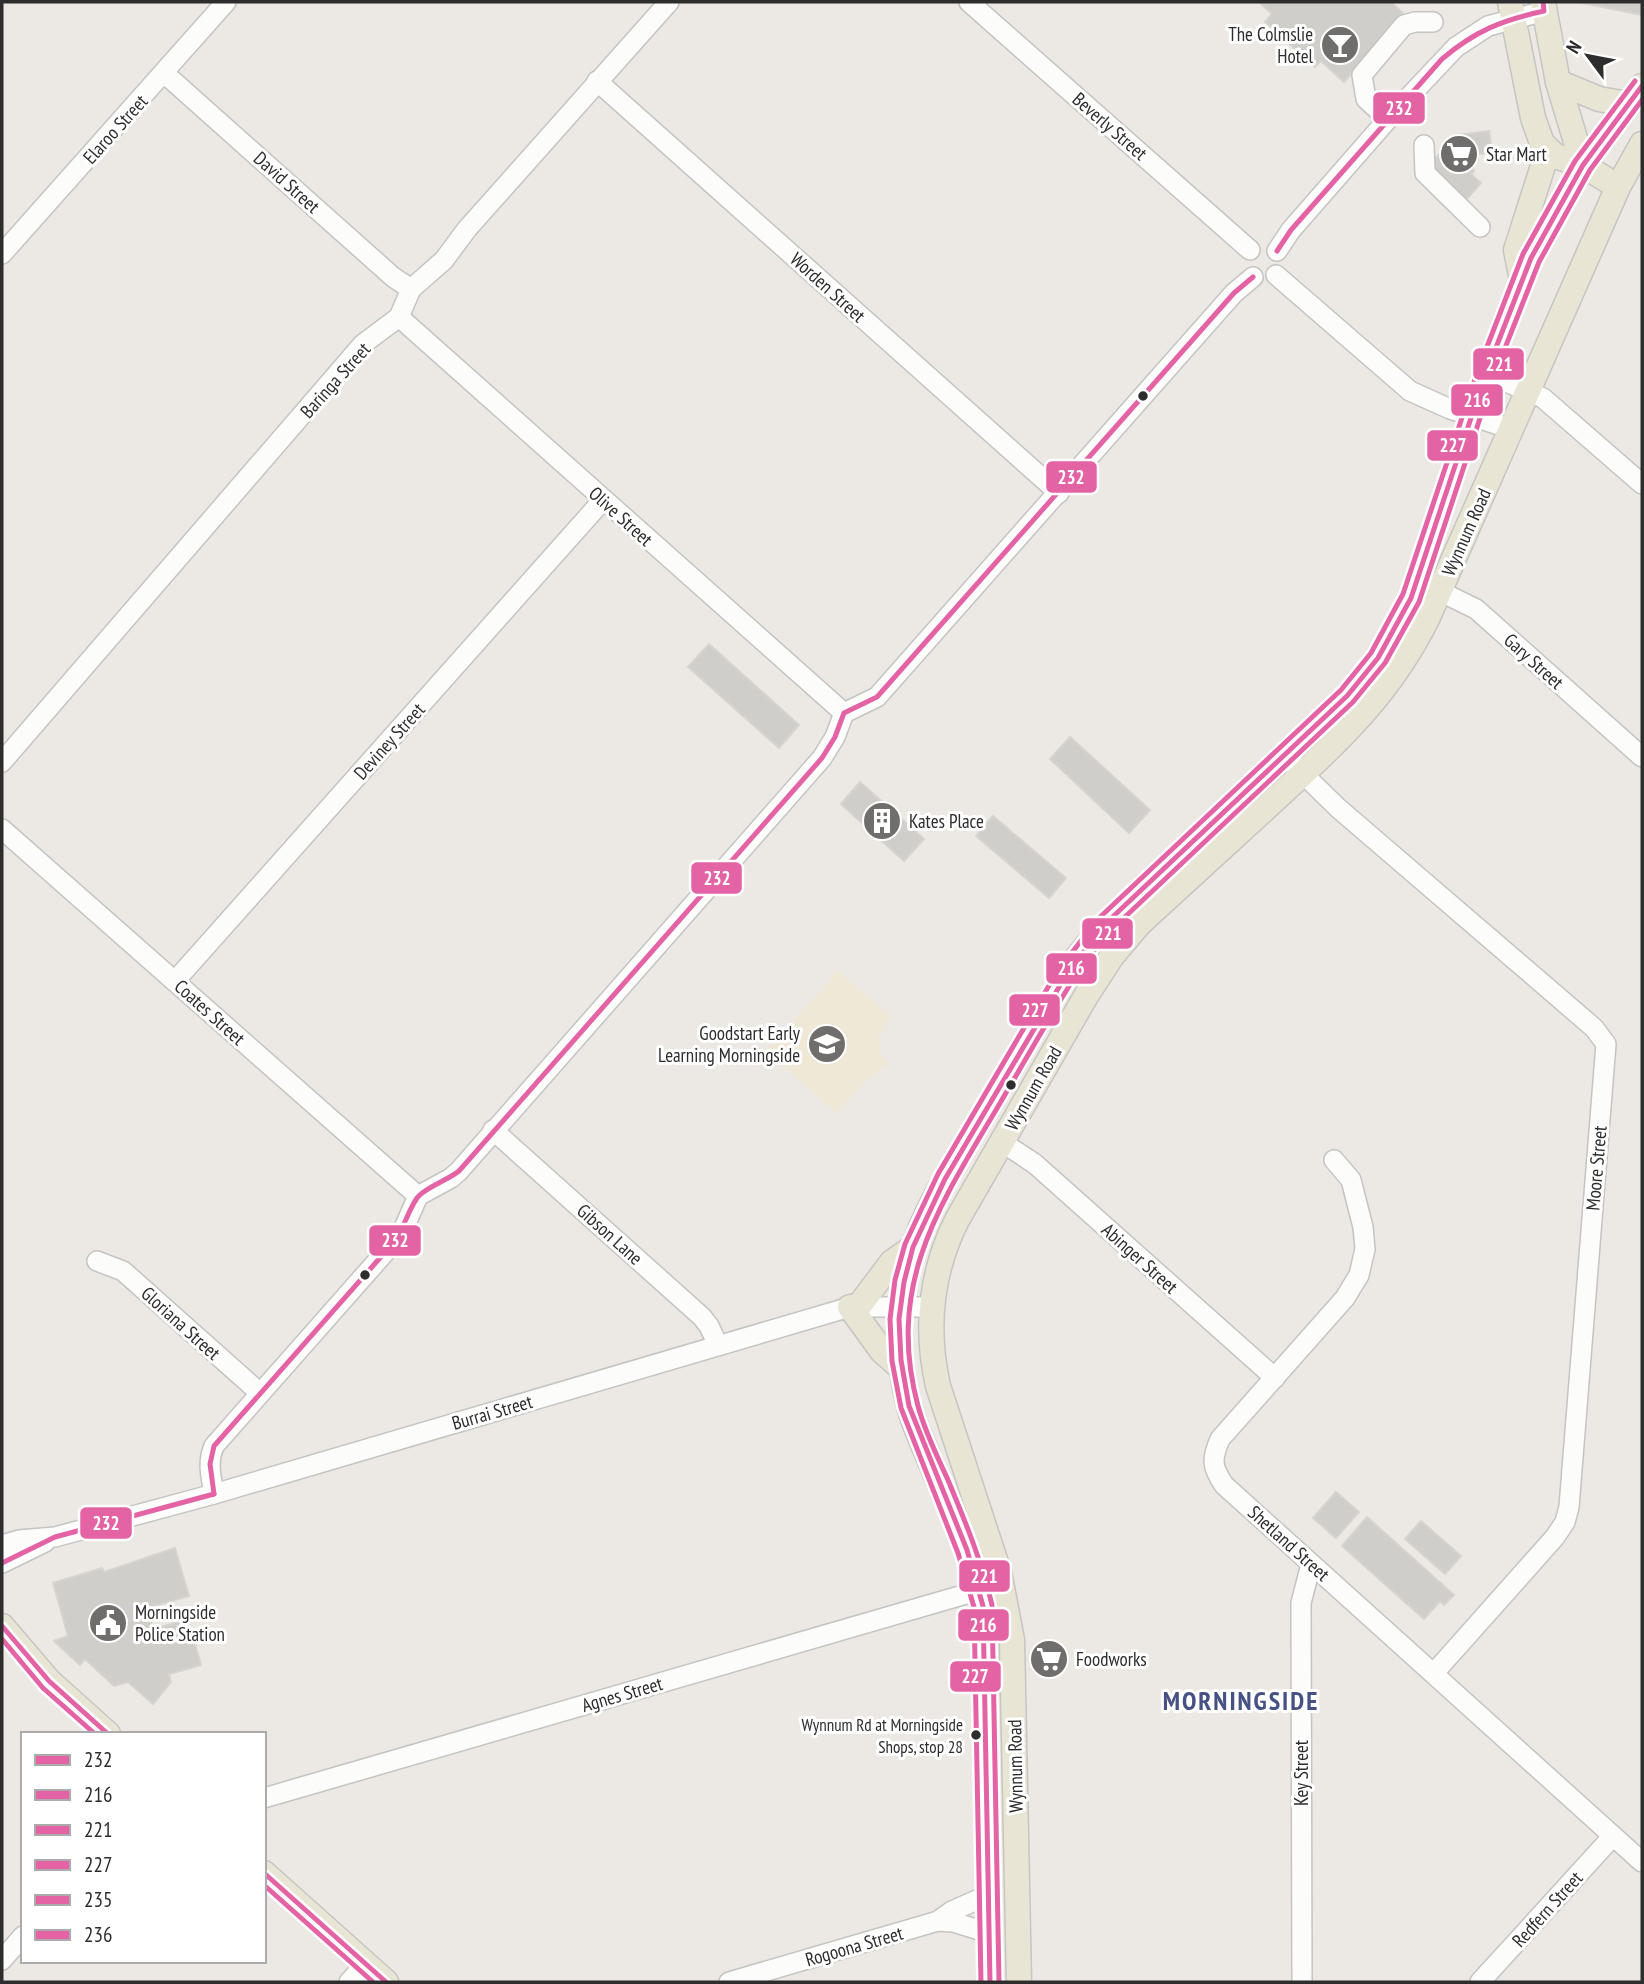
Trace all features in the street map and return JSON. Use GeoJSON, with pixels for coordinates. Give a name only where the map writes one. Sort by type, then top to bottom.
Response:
{"type":"FeatureCollection","features":[{"type":"Feature","properties":{"kind":"main road"},"geometry":{"type":"LineString","coordinates":[[1544,6],[1558,82],[1583,165]]}},
{"type":"Feature","properties":{"kind":"main road"},"geometry":{"type":"LineString","coordinates":[[1512,10],[1538,134],[1548,150],[1563,161],[1583,165],[1618,187]]}},
{"type":"Feature","properties":{"kind":"main road"},"geometry":{"type":"LineString","coordinates":[[1558,82],[1599,99],[1634,95]]}},
{"type":"Feature","properties":{"kind":"main road","name":"Wynnum Road"},"geometry":{"type":"LineString","coordinates":[[1019,1982],[1013,1664],[1010,1629],[999,1572],[938,1386],[930,1337],[930,1307],[946,1241],[1086,996],[1112,956],[1139,924],[1360,717],[1394,677],[1418,636],[1428,586],[1472,416],[1522,280],[1551,220],[1583,165],[1634,95]]}},
{"type":"Feature","properties":{"kind":"main road","name":"Wynnum Road"},"geometry":{"type":"LineString","coordinates":[[990,1982],[985,1630],[979,1590],[911,1411],[900,1367],[900,1306],[912,1248],[935,1196],[1076,959],[1103,926],[1347,696],[1378,658],[1402,617],[1428,586],[1511,429],[1618,187],[1642,144]]}},
{"type":"Feature","properties":{"kind":"main road"},"geometry":{"type":"LineString","coordinates":[[1522,280],[1516,250],[1548,150]]}},
{"type":"Feature","properties":{"kind":"main road"},"geometry":{"type":"LineString","coordinates":[[900,1367],[881,1351],[854,1307],[892,1262],[912,1248]]}},
{"type":"Feature","properties":{"kind":"main road"},"geometry":{"type":"LineString","coordinates":[[2,1626],[49,1681]]}},
{"type":"Feature","properties":{"kind":"main road"},"geometry":{"type":"LineString","coordinates":[[2,1648],[49,1681],[106,1732]]}},
{"type":"Feature","properties":{"kind":"main road"},"geometry":{"type":"LineString","coordinates":[[987,1784],[1001,1756],[999,1681],[1005,1668],[1013,1664]]}},
{"type":"Feature","properties":{"kind":"main road"},"geometry":{"type":"LineString","coordinates":[[266,1875],[357,1973],[386,1982]]}},
{"type":"Feature","properties":{"kind":"street","name":"Elaroo Street"},"geometry":{"type":"LineString","coordinates":[[2,254],[226,2]]}},
{"type":"Feature","properties":{"kind":"street","name":"Baringa Street"},"geometry":{"type":"LineString","coordinates":[[2,762],[363,344],[399,317],[411,289],[444,260],[467,229],[669,2]]}},
{"type":"Feature","properties":{"kind":"street","name":"Beverly Street"},"geometry":{"type":"LineString","coordinates":[[969,2],[1250,250]]}},
{"type":"Feature","properties":{"kind":"street"},"geometry":{"type":"LineString","coordinates":[[1277,251],[1291,230],[1388,119],[1456,47],[1512,10],[1544,6]]}},
{"type":"Feature","properties":{"kind":"street"},"geometry":{"type":"LineString","coordinates":[[1388,119],[1366,99],[1362,75],[1404,25],[1433,22]]}},
{"type":"Feature","properties":{"kind":"street","name":"David Street"},"geometry":{"type":"LineString","coordinates":[[164,73],[411,289]]}},
{"type":"Feature","properties":{"kind":"street","name":"Worden Street"},"geometry":{"type":"LineString","coordinates":[[597,81],[1059,493]]}},
{"type":"Feature","properties":{"kind":"street"},"geometry":{"type":"LineString","coordinates":[[1424,145],[1424,173],[1480,226]]}},
{"type":"Feature","properties":{"kind":"street"},"geometry":{"type":"LineString","coordinates":[[1261,244],[1277,251],[1281,265],[1276,275],[1267,280],[1253,277],[1245,267],[1250,250],[1261,244]]}},
{"type":"Feature","properties":{"kind":"street"},"geometry":{"type":"LineString","coordinates":[[1276,275],[1410,391],[1511,429]]}},
{"type":"Feature","properties":{"kind":"street"},"geometry":{"type":"LineString","coordinates":[[214,1494],[209,1469],[214,1446],[394,1242],[404,1228],[418,1196],[451,1178],[822,758],[835,737],[844,713],[877,697],[1234,293],[1253,277]]}},
{"type":"Feature","properties":{"kind":"street","name":"Olive Street"},"geometry":{"type":"LineString","coordinates":[[399,317],[844,713]]}},
{"type":"Feature","properties":{"kind":"street"},"geometry":{"type":"LineString","coordinates":[[1486,373],[1543,398],[1642,484]]}},
{"type":"Feature","properties":{"kind":"street","name":"Deviney Street"},"geometry":{"type":"LineString","coordinates":[[175,981],[603,500]]}},
{"type":"Feature","properties":{"kind":"street","name":"Gary Street"},"geometry":{"type":"LineString","coordinates":[[1428,586],[1476,610],[1642,757]]}},
{"type":"Feature","properties":{"kind":"street","name":"Moore Street"},"geometry":{"type":"LineString","coordinates":[[1285,756],[1338,808],[1594,1028],[1606,1044],[1569,1507],[1565,1522],[1555,1537],[1433,1673]]}},
{"type":"Feature","properties":{"kind":"street","name":"Coates Street"},"geometry":{"type":"LineString","coordinates":[[2,829],[418,1196]]}},
{"type":"Feature","properties":{"kind":"street","name":"Gibson Lane"},"geometry":{"type":"LineString","coordinates":[[493,1130],[702,1317],[718,1345]]}},
{"type":"Feature","properties":{"kind":"street","name":"Abinger Street"},"geometry":{"type":"LineString","coordinates":[[1002,1142],[1035,1164],[1275,1378]]}},
{"type":"Feature","properties":{"kind":"street","name":"Shetland Street"},"geometry":{"type":"LineString","coordinates":[[1334,1160],[1350,1180],[1363,1227],[1365,1249],[1359,1275],[1345,1298],[1220,1440],[1214,1453],[1214,1470],[1224,1485],[1642,1863]]}},
{"type":"Feature","properties":{"kind":"street","name":"Gloriana Street"},"geometry":{"type":"LineString","coordinates":[[97,1261],[123,1271],[260,1393]]}},
{"type":"Feature","properties":{"kind":"street","name":"Burrai Street"},"geometry":{"type":"LineString","coordinates":[[2,1545],[19,1540],[55,1537],[214,1494],[854,1307],[930,1307]]}},
{"type":"Feature","properties":{"kind":"street","name":"Burrai Street"},"geometry":{"type":"LineString","coordinates":[[2,1563],[55,1537]]}},
{"type":"Feature","properties":{"kind":"street","name":"Key Street"},"geometry":{"type":"LineString","coordinates":[[1302,1982],[1301,1603],[1311,1564]]}},
{"type":"Feature","properties":{"kind":"street","name":"Agnes Street"},"geometry":{"type":"LineString","coordinates":[[266,1797],[979,1590]]}},
{"type":"Feature","properties":{"kind":"street","name":"Redfern Street"},"geometry":{"type":"LineString","coordinates":[[1480,1982],[1613,1836]]}},
{"type":"Feature","properties":{"kind":"street","name":"Rogoona Street"},"geometry":{"type":"LineString","coordinates":[[729,1982],[938,1921],[952,1911],[988,1895]]}},
{"type":"Feature","properties":{"kind":"street","name":"Rogoona Street"},"geometry":{"type":"LineString","coordinates":[[938,1921],[963,1924],[989,1933]]}},
{"type":"Feature","properties":{"kind":"street"},"geometry":{"type":"LineString","coordinates":[[2,1960],[21,1938]]}},
{"type":"Feature","properties":{"kind":"shaded area","name":"Goodstart Early Learning Morningside"},"geometry":{"type":"Polygon","coordinates":[[[838,971],[891,1017],[879,1036],[880,1054],[889,1064],[866,1080],[836,1113],[767,1051],[838,971]]]}},
{"type":"Feature","properties":{"kind":"building","name":"The Colmslie Hotel"},"geometry":{"type":"Polygon","coordinates":[[[1259,2],[1391,2],[1405,15],[1344,82],[1321,61],[1315,67],[1265,22],[1272,14],[1259,2]]]}},
{"type":"Feature","properties":{"kind":"building"},"geometry":{"type":"Polygon","coordinates":[[[1578,2],[1642,2],[1642,15],[1578,2]]]}},
{"type":"Feature","properties":{"kind":"building"},"geometry":{"type":"Polygon","coordinates":[[[1489,131],[1492,152],[1468,156],[1457,135],[1489,131]]]}},
{"type":"Feature","properties":{"kind":"building"},"geometry":{"type":"Polygon","coordinates":[[[1457,135],[1474,171],[1471,174],[1481,183],[1465,201],[1458,219],[1435,197],[1444,188],[1429,165],[1457,135]]]}},
{"type":"Feature","properties":{"kind":"building"},"geometry":{"type":"Polygon","coordinates":[[[709,644],[799,725],[779,748],[688,667],[709,644]]]}},
{"type":"Feature","properties":{"kind":"building"},"geometry":{"type":"Polygon","coordinates":[[[1070,737],[1150,810],[1129,833],[1050,759],[1070,737]]]}},
{"type":"Feature","properties":{"kind":"building","name":"Kates Place"},"geometry":{"type":"Polygon","coordinates":[[[860,782],[924,839],[904,861],[841,804],[860,782]]]}},
{"type":"Feature","properties":{"kind":"building"},"geometry":{"type":"Polygon","coordinates":[[[993,816],[1066,878],[1049,898],[976,836],[993,816]]]}},
{"type":"Feature","properties":{"kind":"building"},"geometry":{"type":"Polygon","coordinates":[[[1336,1492],[1359,1512],[1336,1538],[1313,1518],[1336,1492]]]}},
{"type":"Feature","properties":{"kind":"building"},"geometry":{"type":"Polygon","coordinates":[[[1367,1517],[1454,1595],[1444,1605],[1440,1601],[1424,1619],[1342,1546],[1367,1517]]]}},
{"type":"Feature","properties":{"kind":"building"},"geometry":{"type":"Polygon","coordinates":[[[1421,1521],[1461,1556],[1445,1574],[1405,1539],[1421,1521]]]}},
{"type":"Feature","properties":{"kind":"building","name":"Morningside Police Station"},"geometry":{"type":"Polygon","coordinates":[[[175,1548],[189,1596],[147,1608],[154,1633],[162,1631],[161,1627],[188,1619],[201,1665],[169,1674],[171,1682],[153,1704],[128,1682],[114,1686],[85,1659],[80,1665],[54,1641],[68,1636],[53,1583],[102,1568],[104,1572],[175,1548]]]}},
{"type":"Feature","properties":{"kind":"transit line","name":"232"},"geometry":{"type":"LineString","coordinates":[[1277,251],[1291,230],[1442,59],[1466,41],[1490,28],[1544,11],[1543,2]]}},
{"type":"Feature","properties":{"kind":"transit line","name":"227"},"geometry":{"type":"LineString","coordinates":[[981,1982],[974,1607],[958,1553],[901,1408],[892,1361],[890,1319],[895,1280],[905,1244],[938,1174],[1057,972],[1097,920],[1341,690],[1371,653],[1403,594],[1478,370],[1523,254],[1575,161],[1635,81]]}},
{"type":"Feature","properties":{"kind":"transit line","name":"216"},"geometry":{"type":"LineString","coordinates":[[990,1982],[983,1606],[967,1550],[909,1406],[901,1360],[899,1319],[904,1282],[913,1247],[945,1179],[1065,977],[1103,926],[1347,696],[1378,658],[1411,598],[1486,373],[1531,258],[1583,165],[1642,86]]}},
{"type":"Feature","properties":{"kind":"transit line","name":"221"},"geometry":{"type":"LineString","coordinates":[[999,1982],[992,1605],[973,1542],[918,1406],[910,1363],[908,1323],[913,1286],[923,1250],[954,1181],[1083,964],[1109,932],[1353,702],[1385,663],[1419,602],[1494,376],[1539,262],[1590,170],[1642,100]]}},
{"type":"Feature","properties":{"kind":"transit line","name":"232"},"geometry":{"type":"LineString","coordinates":[[214,1494],[210,1464],[214,1446],[394,1242],[417,1198],[459,1171],[822,758],[835,737],[844,713],[877,697],[1234,293],[1253,277]]}},
{"type":"Feature","properties":{"kind":"transit line","name":"232"},"geometry":{"type":"LineString","coordinates":[[2,1563],[55,1537],[214,1494]]}},
{"type":"Feature","properties":{"kind":"transit line","name":"235"},"geometry":{"type":"LineString","coordinates":[[2,1626],[49,1681],[106,1732]]}},
{"type":"Feature","properties":{"kind":"transit line","name":"236"},"geometry":{"type":"LineString","coordinates":[[2,1639],[43,1688],[93,1732]]}},
{"type":"Feature","properties":{"kind":"transit line","name":"235"},"geometry":{"type":"LineString","coordinates":[[266,1875],[386,1982]]}},
{"type":"Feature","properties":{"kind":"transit line","name":"236"},"geometry":{"type":"LineString","coordinates":[[266,1887],[373,1982]]}},
{"type":"Feature","properties":{"kind":"place","name":"The Colmslie Hotel"},"geometry":{"type":"Point","coordinates":[1340,45]}},
{"type":"Feature","properties":{"kind":"place","name":"Star Mart"},"geometry":{"type":"Point","coordinates":[1459,154]}},
{"type":"Feature","properties":{"kind":"place","name":"Kates Place"},"geometry":{"type":"Point","coordinates":[882,821]}},
{"type":"Feature","properties":{"kind":"place","name":"Goodstart Early Learning Morningside"},"geometry":{"type":"Point","coordinates":[827,1044]}},
{"type":"Feature","properties":{"kind":"place","name":"Morningside Police Station"},"geometry":{"type":"Point","coordinates":[108,1623]}},
{"type":"Feature","properties":{"kind":"place","name":"Foodworks"},"geometry":{"type":"Point","coordinates":[1049,1659]}},
{"type":"Feature","properties":{"kind":"place","name":"Wynnum Rd at Morningside Shops, stop 28"},"geometry":{"type":"Point","coordinates":[976,1735]}},
{"type":"Feature","properties":{"kind":"district","name":"MORNINGSIDE"},"geometry":{"type":"Point","coordinates":[1241,1700]}}]}
